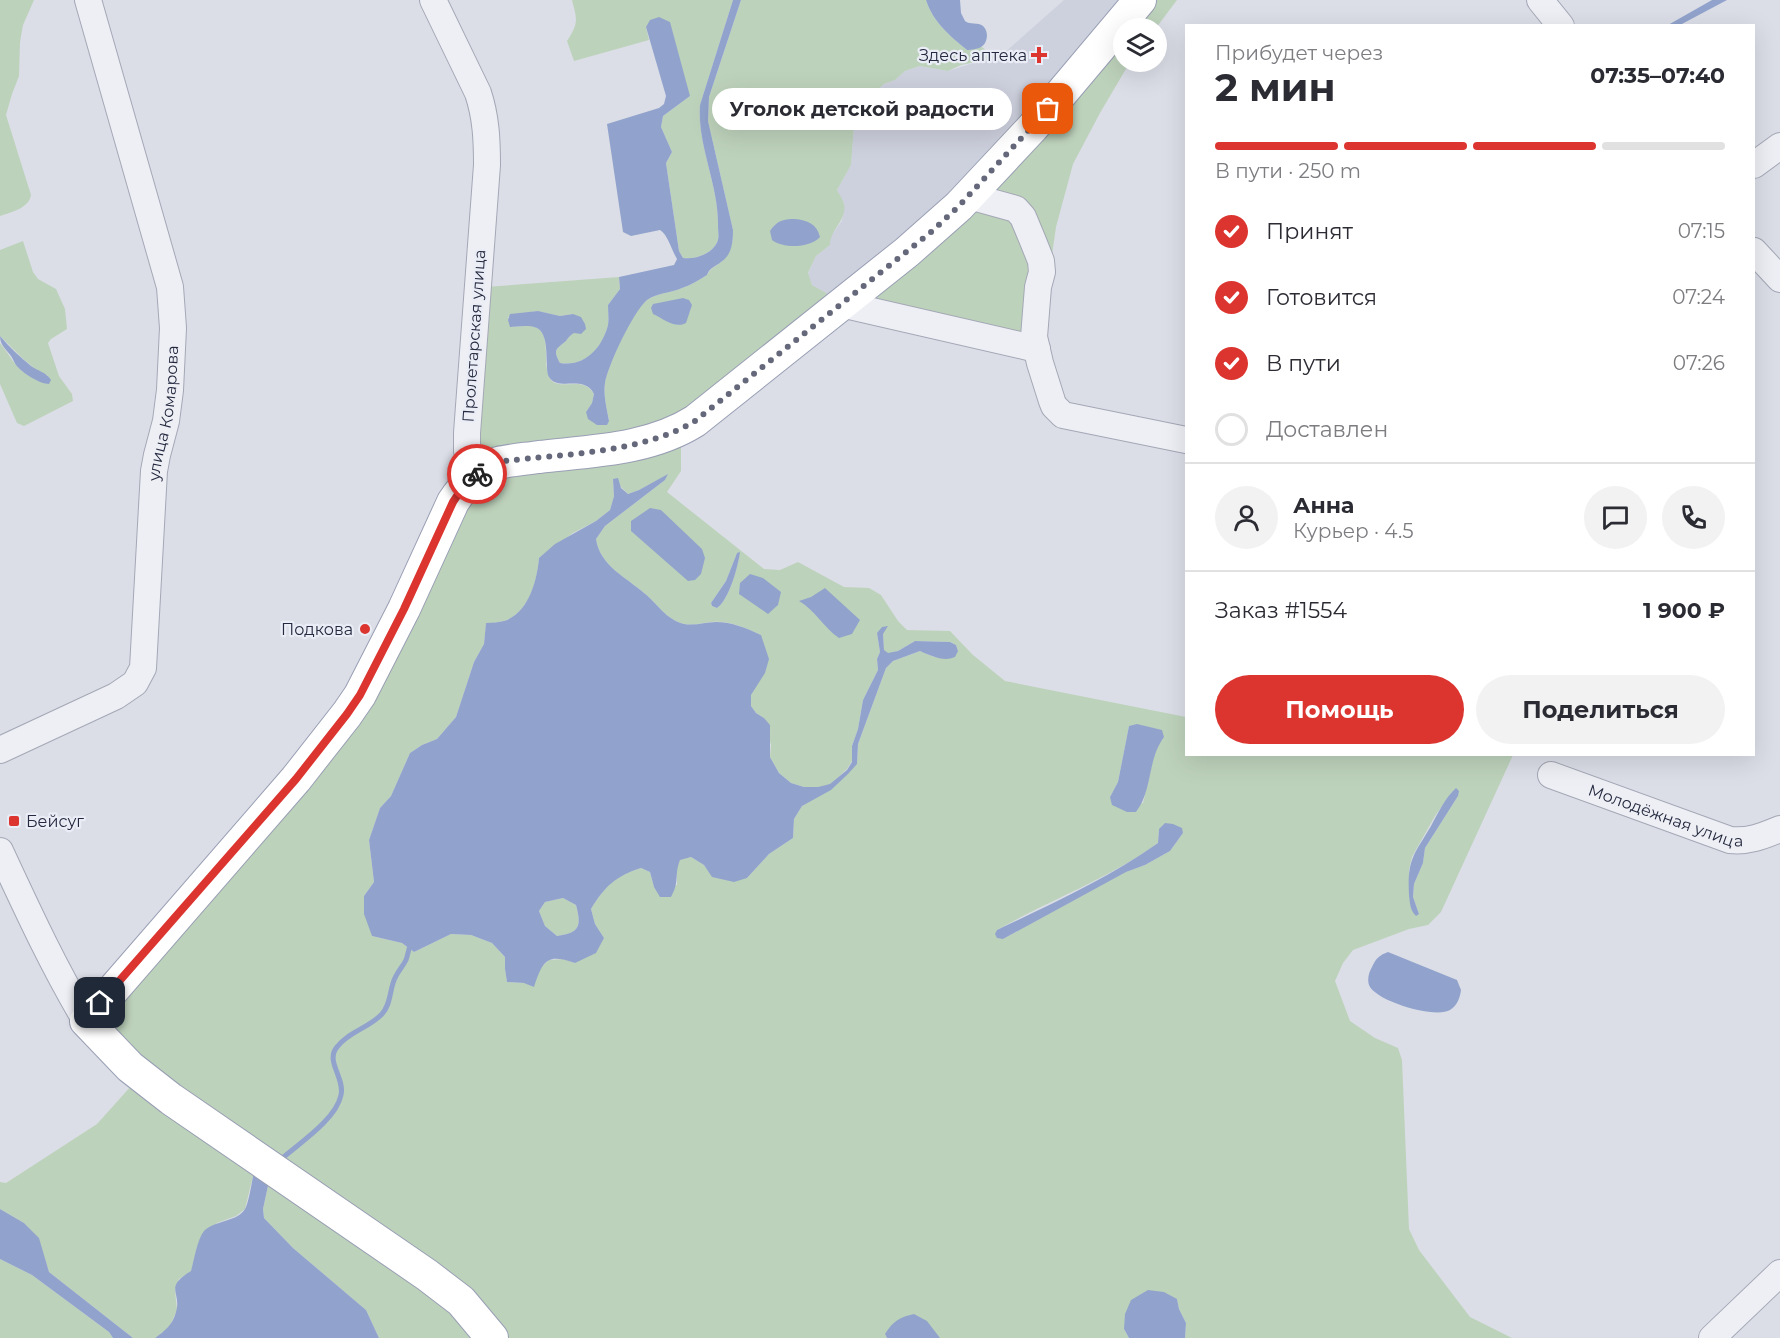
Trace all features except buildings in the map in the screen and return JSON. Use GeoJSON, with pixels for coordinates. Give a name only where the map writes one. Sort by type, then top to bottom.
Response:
{"type":"FeatureCollection","features":[{"type":"Feature","properties":{"kind":"main road"},"geometry":{"type":"LineString","coordinates":[[492,1338],[461,1301],[427,1275],[233,1143],[130,1067],[86,1020],[296,779],[347,714],[371,674],[404,609],[453,502],[463,487],[490,466],[505,461],[624,447],[666,436],[682,429],[718,404],[930,233],[969,196],[1033,128],[1140,0]]}},
{"type":"Feature","properties":{"kind":"street","name":"улица Комарова"},"geometry":{"type":"LineString","coordinates":[[0,750],[116,696],[135,683],[143,668],[154,471],[169,405],[173,314],[170,287],[88,0]]}},
{"type":"Feature","properties":{"kind":"street","name":"Пролетарская улица"},"geometry":{"type":"LineString","coordinates":[[433,0],[478,93],[483,106],[487,135],[487,165],[467,434],[467,451],[476,475]]}},
{"type":"Feature","properties":{"kind":"street"},"geometry":{"type":"LineString","coordinates":[[1540,0],[1559,24]]}},
{"type":"Feature","properties":{"kind":"street"},"geometry":{"type":"LineString","coordinates":[[1755,164],[1780,146]]}},
{"type":"Feature","properties":{"kind":"street"},"geometry":{"type":"LineString","coordinates":[[969,196],[1016,209],[1023,217],[1041,261],[1042,272],[1038,287],[1034,337],[1054,406],[1063,415],[1185,440]]}},
{"type":"Feature","properties":{"kind":"street"},"geometry":{"type":"LineString","coordinates":[[1755,252],[1780,279]]}},
{"type":"Feature","properties":{"kind":"street"},"geometry":{"type":"LineString","coordinates":[[841,304],[1037,349]]}},
{"type":"Feature","properties":{"kind":"street","name":"Молодёжная улица"},"geometry":{"type":"LineString","coordinates":[[1551,774],[1730,840],[1754,839],[1780,829]]}},
{"type":"Feature","properties":{"kind":"street"},"geometry":{"type":"LineString","coordinates":[[0,851],[50,958],[86,1020]]}},
{"type":"Feature","properties":{"kind":"street"},"geometry":{"type":"LineString","coordinates":[[1712,1338],[1780,1273]]}},
{"type":"Feature","properties":{"kind":"shaded area"},"geometry":{"type":"Polygon","coordinates":[[[1064,0],[1131,0],[1116,18],[1113,18],[1113,21],[1005,147],[835,298],[812,285],[808,274],[816,256],[830,245],[830,237],[842,221],[844,203],[837,190],[851,165],[854,126],[867,99],[884,84],[895,80],[905,71],[920,66],[948,71],[1003,54],[1064,0]]]}},
{"type":"Feature","properties":{"kind":"green space"},"geometry":{"type":"Polygon","coordinates":[[[0,0],[34,0],[23,25],[19,76],[6,115],[31,195],[23,206],[0,216],[0,0]]]}},
{"type":"Feature","properties":{"kind":"green space"},"geometry":{"type":"Polygon","coordinates":[[[572,0],[733,0],[700,105],[702,135],[715,196],[718,235],[716,245],[704,255],[683,258],[679,251],[666,163],[672,152],[661,127],[663,116],[690,96],[646,27],[649,40],[574,61],[567,41],[576,21],[572,0]]]}},
{"type":"Feature","properties":{"kind":"green space"},"geometry":{"type":"Polygon","coordinates":[[[741,0],[926,0],[938,22],[961,45],[967,50],[982,47],[995,58],[961,65],[948,71],[920,66],[905,71],[895,80],[884,84],[867,99],[854,126],[851,165],[837,190],[844,204],[843,215],[830,245],[816,256],[808,273],[812,285],[835,298],[671,426],[487,451],[479,442],[485,287],[619,277],[620,289],[608,305],[608,325],[605,334],[597,349],[585,359],[577,362],[560,363],[556,352],[573,333],[573,314],[560,316],[537,311],[508,317],[511,327],[532,326],[544,336],[548,375],[551,380],[561,384],[584,385],[589,388],[594,394],[592,403],[586,412],[609,420],[604,392],[607,375],[622,339],[641,306],[659,294],[678,290],[698,281],[727,256],[732,244],[733,230],[708,121],[709,97],[741,0]]]}},
{"type":"Feature","properties":{"kind":"green space"},"geometry":{"type":"Polygon","coordinates":[[[1148,0],[1177,0],[1164,18],[1133,18],[1148,0]]]}},
{"type":"Feature","properties":{"kind":"green space"},"geometry":{"type":"Polygon","coordinates":[[[1113,39],[1113,72],[1124,72],[1073,164],[1056,227],[1049,276],[1046,344],[854,302],[1113,39]]]}},
{"type":"Feature","properties":{"kind":"green space"},"geometry":{"type":"Polygon","coordinates":[[[23,241],[33,272],[38,279],[56,289],[65,309],[67,329],[48,343],[59,376],[72,394],[73,401],[24,426],[17,423],[0,384],[0,343],[25,373],[33,376],[48,376],[35,369],[0,336],[0,250],[23,241]]]}},
{"type":"Feature","properties":{"kind":"green space"},"geometry":{"type":"Polygon","coordinates":[[[681,438],[681,471],[667,492],[764,569],[780,570],[798,562],[844,587],[869,588],[881,595],[898,621],[907,630],[950,631],[973,655],[1005,681],[1185,717],[1185,756],[1513,756],[1441,912],[1428,925],[1409,929],[1353,950],[1343,963],[1335,981],[1350,1021],[1375,1038],[1398,1048],[1402,1060],[1409,1229],[1419,1250],[1470,1317],[1512,1338],[1185,1338],[1186,1323],[1177,1299],[1124,1329],[1129,1338],[940,1338],[885,1334],[887,1338],[506,1338],[147,1069],[116,1031],[113,1013],[335,742],[480,483],[681,438]],[[667,475],[628,494],[613,479],[614,496],[610,510],[539,558],[534,586],[520,611],[504,621],[486,624],[484,644],[474,662],[456,717],[437,739],[410,753],[391,796],[380,808],[369,840],[374,882],[364,896],[372,936],[402,943],[414,952],[451,934],[471,935],[492,943],[505,957],[507,982],[524,983],[549,960],[563,959],[575,963],[604,938],[595,924],[591,909],[606,888],[617,878],[641,868],[650,872],[654,887],[677,885],[677,868],[680,859],[691,857],[704,865],[713,877],[747,878],[769,854],[793,838],[794,819],[802,806],[815,797],[857,764],[858,744],[886,668],[893,661],[920,651],[934,657],[958,651],[956,645],[950,642],[915,641],[888,654],[884,651],[883,634],[877,633],[880,652],[877,659],[878,670],[863,700],[858,729],[852,746],[852,761],[830,785],[804,787],[791,783],[779,773],[770,757],[771,745],[764,718],[751,706],[751,695],[756,686],[761,635],[725,622],[691,625],[677,622],[608,564],[598,548],[596,539],[605,526],[665,480],[667,475]],[[737,553],[726,581],[711,603],[712,606],[717,608],[725,599],[739,558],[737,553]],[[1129,726],[1118,782],[1110,797],[1143,803],[1156,747],[1164,737],[1129,726]],[[1452,792],[1435,816],[1412,857],[1409,870],[1410,905],[1419,914],[1413,897],[1414,884],[1423,863],[1425,848],[1458,796],[1452,792]],[[1159,829],[1158,843],[1119,868],[997,930],[1003,939],[1125,872],[1145,865],[1170,851],[1183,833],[1159,829]]]}},
{"type":"Feature","properties":{"kind":"green space"},"geometry":{"type":"Polygon","coordinates":[[[563,898],[576,905],[579,919],[574,931],[557,936],[545,926],[539,911],[545,902],[563,898]]]}},
{"type":"Feature","properties":{"kind":"green space"},"geometry":{"type":"Polygon","coordinates":[[[132,1085],[254,1172],[245,1209],[236,1216],[217,1223],[197,1247],[191,1272],[179,1279],[175,1290],[177,1310],[169,1328],[155,1338],[133,1338],[49,1272],[38,1238],[24,1223],[0,1209],[0,1182],[6,1183],[97,1124],[132,1085]]]}},
{"type":"Feature","properties":{"kind":"green space"},"geometry":{"type":"Polygon","coordinates":[[[269,1181],[347,1234],[451,1312],[475,1338],[379,1338],[366,1310],[293,1248],[264,1218],[263,1209],[269,1181]]]}},
{"type":"Feature","properties":{"kind":"green space"},"geometry":{"type":"Polygon","coordinates":[[[0,1259],[32,1275],[109,1332],[113,1338],[0,1338],[0,1259]]]}},
{"type":"Feature","properties":{"kind":"water"},"geometry":{"type":"Polygon","coordinates":[[[733,0],[741,0],[709,97],[708,121],[733,230],[731,248],[728,256],[707,275],[685,287],[659,294],[641,306],[622,339],[607,375],[604,392],[609,421],[607,425],[597,425],[588,419],[586,412],[592,403],[594,394],[590,388],[584,385],[553,381],[548,374],[542,332],[531,326],[510,327],[508,320],[510,314],[538,311],[560,316],[573,314],[581,317],[586,329],[581,334],[571,335],[556,352],[560,363],[577,362],[585,359],[597,348],[605,333],[608,325],[608,305],[620,289],[619,277],[674,265],[677,259],[660,230],[631,236],[623,232],[607,124],[659,108],[664,104],[666,96],[646,27],[650,20],[659,17],[670,22],[690,96],[663,116],[661,127],[672,152],[666,163],[679,251],[683,258],[693,258],[704,255],[716,245],[718,240],[717,211],[702,135],[700,105],[733,0]]]}},
{"type":"Feature","properties":{"kind":"water"},"geometry":{"type":"Polygon","coordinates":[[[926,0],[960,0],[961,13],[965,21],[985,28],[987,37],[985,43],[978,48],[967,50],[938,22],[926,0]]]}},
{"type":"Feature","properties":{"kind":"water"},"geometry":{"type":"Polygon","coordinates":[[[1712,0],[1727,0],[1682,24],[1670,24],[1712,0]]]}},
{"type":"Feature","properties":{"kind":"water"},"geometry":{"type":"Polygon","coordinates":[[[795,219],[811,224],[817,229],[820,237],[816,241],[797,246],[783,245],[772,240],[770,231],[775,225],[783,220],[795,219]]]}},
{"type":"Feature","properties":{"kind":"water"},"geometry":{"type":"Polygon","coordinates":[[[683,298],[689,300],[692,305],[686,323],[674,324],[653,314],[651,308],[653,304],[683,298]]]}},
{"type":"Feature","properties":{"kind":"water"},"geometry":{"type":"Polygon","coordinates":[[[0,336],[27,363],[49,377],[51,380],[49,384],[36,380],[19,368],[2,344],[0,336]]]}},
{"type":"Feature","properties":{"kind":"water"},"geometry":{"type":"Polygon","coordinates":[[[668,474],[665,480],[605,526],[596,539],[598,548],[608,564],[677,622],[684,624],[728,623],[761,635],[769,659],[765,673],[751,695],[751,706],[770,725],[770,757],[779,773],[791,783],[804,787],[830,784],[847,770],[852,762],[852,746],[858,729],[863,700],[878,670],[877,659],[880,652],[877,633],[882,627],[888,626],[883,634],[884,650],[888,653],[898,651],[915,641],[950,642],[956,645],[958,651],[955,657],[942,659],[920,651],[893,661],[886,668],[858,744],[857,764],[831,790],[802,806],[794,819],[793,838],[769,854],[747,878],[734,882],[712,877],[704,865],[691,857],[680,860],[671,897],[660,897],[654,887],[650,872],[641,868],[618,878],[606,888],[591,909],[595,924],[604,938],[596,953],[575,963],[558,959],[547,961],[540,970],[534,987],[524,983],[507,982],[505,957],[492,943],[471,935],[451,934],[414,952],[402,943],[372,936],[364,914],[364,896],[374,882],[369,840],[380,808],[391,796],[410,753],[437,739],[456,717],[474,662],[484,644],[486,623],[504,621],[520,611],[534,585],[539,558],[555,544],[596,521],[610,510],[614,496],[613,479],[618,478],[621,488],[628,494],[668,474]],[[563,898],[545,902],[539,911],[545,926],[557,936],[570,933],[577,928],[579,919],[576,905],[563,898]]]}},
{"type":"Feature","properties":{"kind":"water"},"geometry":{"type":"Polygon","coordinates":[[[650,508],[661,510],[702,549],[705,558],[701,574],[695,580],[688,581],[631,531],[631,521],[650,508]]]}},
{"type":"Feature","properties":{"kind":"water"},"geometry":{"type":"Polygon","coordinates":[[[740,552],[729,591],[717,608],[712,606],[711,603],[726,581],[737,553],[740,552]]]}},
{"type":"Feature","properties":{"kind":"water"},"geometry":{"type":"Polygon","coordinates":[[[750,574],[763,578],[781,592],[778,605],[768,614],[739,594],[740,583],[750,574]]]}},
{"type":"Feature","properties":{"kind":"water"},"geometry":{"type":"Polygon","coordinates":[[[825,588],[860,620],[852,634],[839,638],[799,601],[825,588]]]}},
{"type":"Feature","properties":{"kind":"water"},"geometry":{"type":"Polygon","coordinates":[[[1137,724],[1162,730],[1164,737],[1155,755],[1141,803],[1136,812],[1127,812],[1112,805],[1110,797],[1118,782],[1129,726],[1137,724]]]}},
{"type":"Feature","properties":{"kind":"water"},"geometry":{"type":"Polygon","coordinates":[[[1456,788],[1459,791],[1458,796],[1425,848],[1423,863],[1414,884],[1413,897],[1419,914],[1416,916],[1411,909],[1409,898],[1409,873],[1413,858],[1448,796],[1456,788]]]}},
{"type":"Feature","properties":{"kind":"water"},"geometry":{"type":"Polygon","coordinates":[[[1165,823],[1182,828],[1183,833],[1170,851],[1145,865],[1126,872],[1003,939],[997,938],[995,934],[997,930],[1102,878],[1158,843],[1159,829],[1165,823]]]}},
{"type":"Feature","properties":{"kind":"water"},"geometry":{"type":"Polygon","coordinates":[[[1388,952],[1457,980],[1461,990],[1455,1006],[1442,1012],[1419,1010],[1393,1002],[1374,991],[1368,983],[1370,971],[1377,959],[1388,952]]]}},
{"type":"Feature","properties":{"kind":"water"},"geometry":{"type":"Polygon","coordinates":[[[254,1172],[269,1181],[263,1209],[264,1218],[293,1248],[366,1310],[379,1338],[155,1338],[168,1327],[175,1316],[176,1286],[191,1271],[204,1231],[237,1216],[245,1209],[254,1172]]]}},
{"type":"Feature","properties":{"kind":"water"},"geometry":{"type":"Polygon","coordinates":[[[0,1209],[24,1223],[39,1238],[49,1272],[133,1338],[113,1338],[109,1332],[32,1275],[0,1259],[0,1209]]]}},
{"type":"Feature","properties":{"kind":"water"},"geometry":{"type":"Polygon","coordinates":[[[1148,1290],[1164,1292],[1177,1299],[1186,1323],[1185,1338],[1129,1338],[1124,1329],[1125,1314],[1131,1300],[1148,1290]]]}},
{"type":"Feature","properties":{"kind":"water"},"geometry":{"type":"Polygon","coordinates":[[[914,1314],[927,1321],[940,1338],[887,1338],[885,1334],[894,1323],[914,1314]]]}},
{"type":"Feature","properties":{"kind":"waterway"},"geometry":{"type":"LineString","coordinates":[[279,1161],[324,1122],[338,1104],[341,1089],[334,1064],[334,1052],[342,1042],[377,1019],[385,1010],[394,981],[406,960],[411,942]]}},
{"type":"Feature","properties":{"kind":"way so far"},"geometry":{"type":"LineString","coordinates":[[477,474],[505,461],[624,447],[666,436],[695,421],[930,233],[959,206],[1048,109]]}},
{"type":"Feature","properties":{"kind":"place","name":"Здесь аптека"},"geometry":{"type":"Point","coordinates":[1039,55]}},
{"type":"Feature","properties":{"kind":"place","name":"Уголок детской радости"},"geometry":{"type":"Point","coordinates":[1048,109]}},
{"type":"Feature","properties":{"kind":"place","name":"Подкова"},"geometry":{"type":"Point","coordinates":[365,629]}},
{"type":"Feature","properties":{"kind":"place","name":"Бейсуг"},"geometry":{"type":"Point","coordinates":[14,821]}},
{"type":"Feature","properties":{"kind":"route"},"geometry":{"type":"LineString","coordinates":[[100,1003],[296,779],[347,714],[360,695],[404,609],[453,502],[463,487],[477,474]]}}]}
